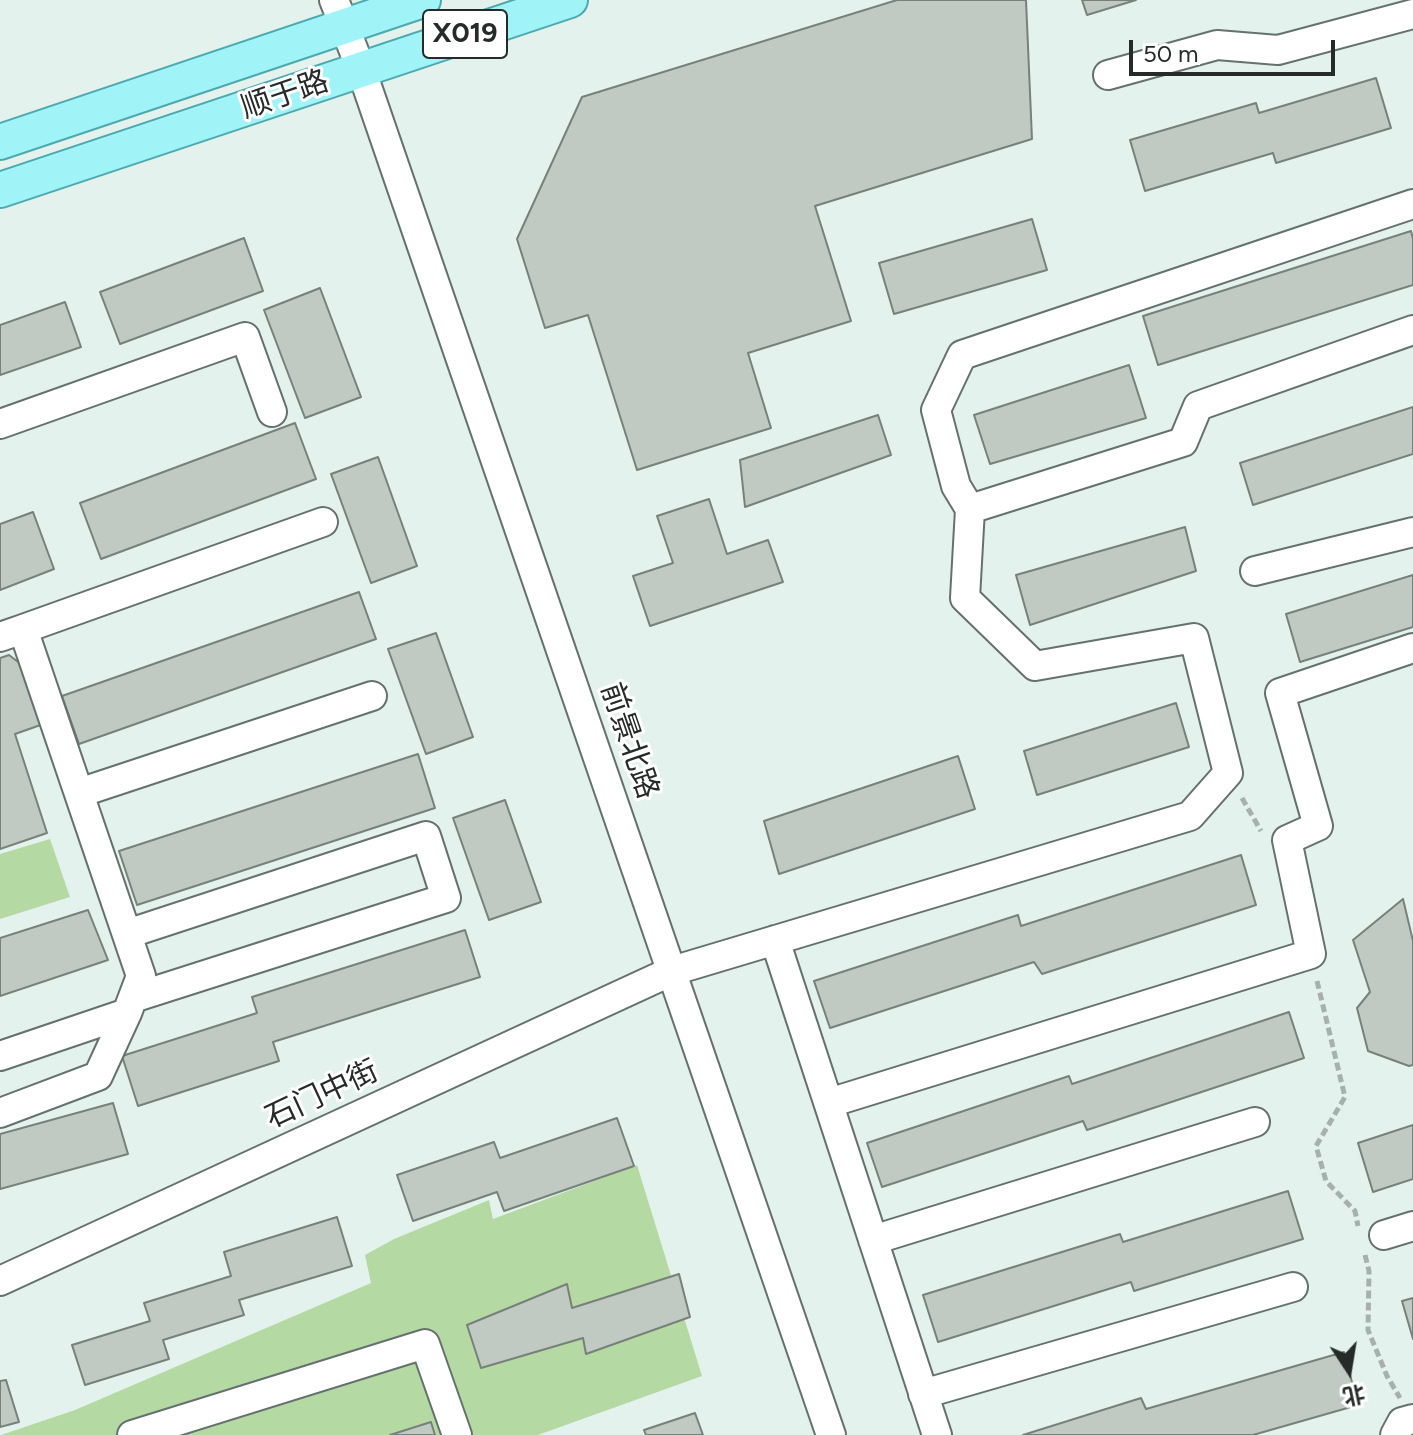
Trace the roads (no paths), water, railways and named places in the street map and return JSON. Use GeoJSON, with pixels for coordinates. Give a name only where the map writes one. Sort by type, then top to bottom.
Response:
{"type":"FeatureCollection","features":[{"type":"Feature","properties":{"kind":"main road","name":"顺于路"},"geometry":{"type":"LineString","coordinates":[[0,142],[340,13],[423,0]]}},
{"type":"Feature","properties":{"kind":"main road","name":"顺于路"},"geometry":{"type":"LineString","coordinates":[[0,190],[570,0]]}},
{"type":"Feature","properties":{"kind":"street","name":"前景北路"},"geometry":{"type":"LineString","coordinates":[[340,13],[831,1435]]}},
{"type":"Feature","properties":{"kind":"street"},"geometry":{"type":"LineString","coordinates":[[1108,75],[1217,45],[1278,50],[1413,14]]}},
{"type":"Feature","properties":{"kind":"street"},"geometry":{"type":"LineString","coordinates":[[1413,204],[962,355],[936,410],[956,486],[970,509],[1183,442],[1198,406],[1413,330]]}},
{"type":"Feature","properties":{"kind":"street"},"geometry":{"type":"LineString","coordinates":[[0,424],[245,337],[272,412]]}},
{"type":"Feature","properties":{"kind":"street","name":"石门中街"},"geometry":{"type":"LineString","coordinates":[[0,1281],[672,971],[1190,816],[1228,773],[1194,638],[1035,666],[965,598],[970,509]]}},
{"type":"Feature","properties":{"kind":"street"},"geometry":{"type":"LineString","coordinates":[[0,1113],[98,1076],[141,976],[79,793],[12,633],[323,522]]}},
{"type":"Feature","properties":{"kind":"street"},"geometry":{"type":"LineString","coordinates":[[1255,571],[1413,532]]}},
{"type":"Feature","properties":{"kind":"street"},"geometry":{"type":"LineString","coordinates":[[829,1103],[1311,954],[1287,840],[1318,826],[1280,693],[1413,648]]}},
{"type":"Feature","properties":{"kind":"street"},"geometry":{"type":"LineString","coordinates":[[79,793],[372,696]]}},
{"type":"Feature","properties":{"kind":"street"},"geometry":{"type":"LineString","coordinates":[[0,1056],[130,1005],[446,898],[426,836],[127,934]]}},
{"type":"Feature","properties":{"kind":"street"},"geometry":{"type":"LineString","coordinates":[[775,940],[937,1435]]}},
{"type":"Feature","properties":{"kind":"street"},"geometry":{"type":"LineString","coordinates":[[873,1240],[1255,1122]]}},
{"type":"Feature","properties":{"kind":"street"},"geometry":{"type":"LineString","coordinates":[[1368,1234],[1413,1226]]}},
{"type":"Feature","properties":{"kind":"street"},"geometry":{"type":"LineString","coordinates":[[923,1394],[1293,1287]]}},
{"type":"Feature","properties":{"kind":"street"},"geometry":{"type":"LineString","coordinates":[[132,1435],[425,1344],[457,1435]]}},
{"type":"Feature","properties":{"kind":"street"},"geometry":{"type":"LineString","coordinates":[[1395,1435],[1402,1422],[1413,1419]]}}]}
